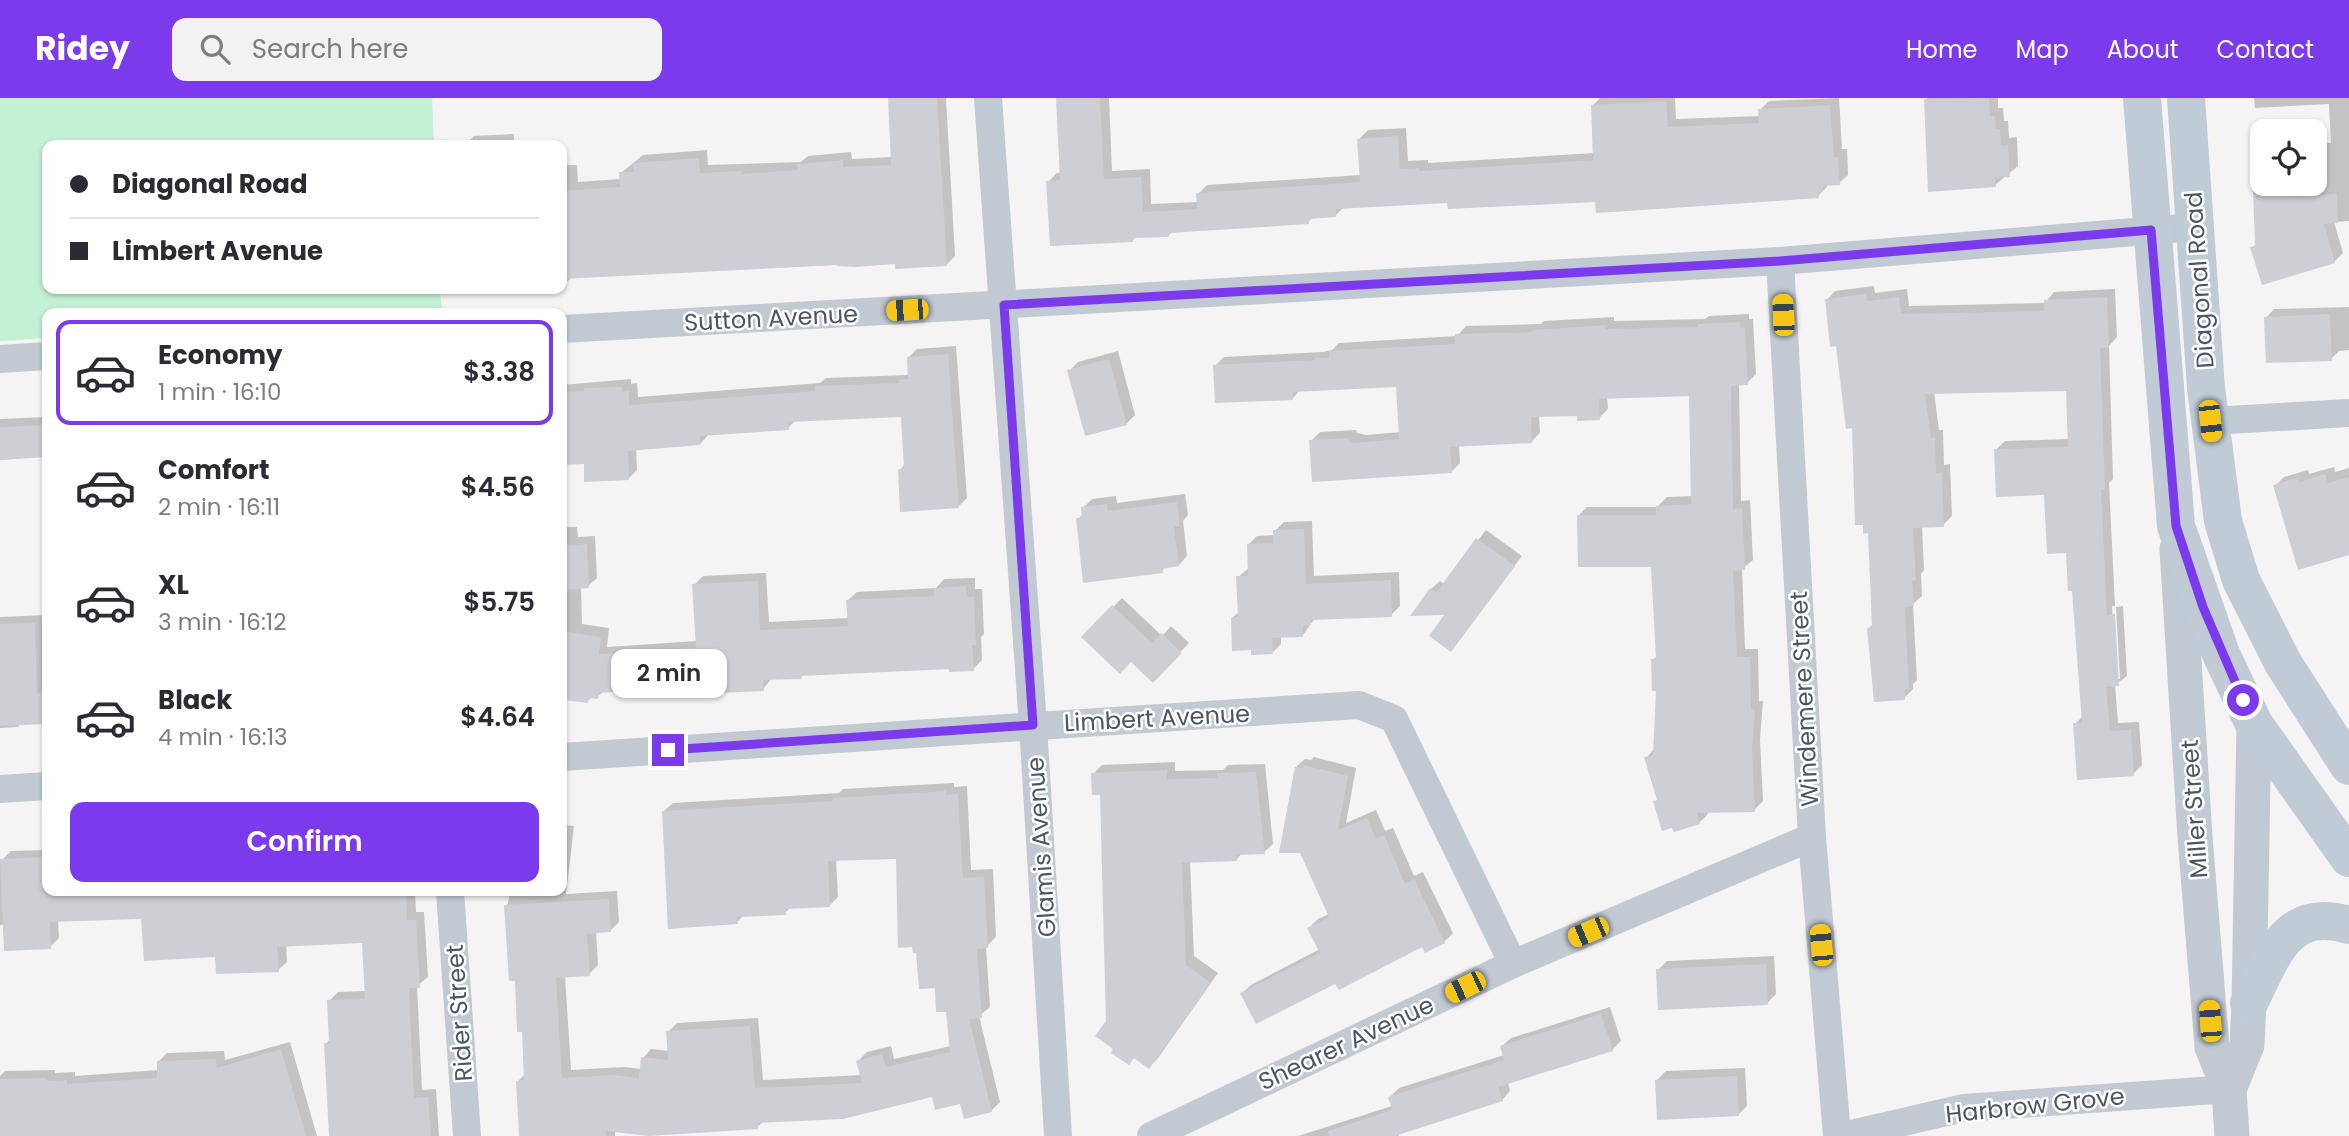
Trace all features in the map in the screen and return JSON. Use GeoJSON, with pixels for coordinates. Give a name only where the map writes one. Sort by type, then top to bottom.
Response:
{"type":"FeatureCollection","features":[{"type":"Feature","properties":{"kind":"main road","name":"Diagonal Road"},"geometry":{"type":"LineString","coordinates":[[2142,98],[2176,526],[2221,654],[2254,724],[2349,858]]}},
{"type":"Feature","properties":{"kind":"main road","name":"Diagonal Road"},"geometry":{"type":"LineString","coordinates":[[2186,98],[2210,421],[2223,521],[2241,580],[2283,663],[2349,765]]}},
{"type":"Feature","properties":{"kind":"main road"},"geometry":{"type":"LineString","coordinates":[[2241,580],[2254,724]]}},
{"type":"Feature","properties":{"kind":"main road"},"geometry":{"type":"LineString","coordinates":[[2249,1003],[2273,955],[2292,930],[2312,922],[2334,921],[2349,925]]}},
{"type":"Feature","properties":{"kind":"street","name":"Glamis Avenue"},"geometry":{"type":"LineString","coordinates":[[988,98],[1033,725],[1058,1136]]}},
{"type":"Feature","properties":{"kind":"street","name":"Sutton Avenue"},"geometry":{"type":"LineString","coordinates":[[567,329],[1780,261],[2195,228]]}},
{"type":"Feature","properties":{"kind":"street","name":"Windemere Street"},"geometry":{"type":"LineString","coordinates":[[1780,261],[1812,836],[1837,1136]]}},
{"type":"Feature","properties":{"kind":"street"},"geometry":{"type":"LineString","coordinates":[[0,359],[42,356]]}},
{"type":"Feature","properties":{"kind":"street"},"geometry":{"type":"LineString","coordinates":[[2210,421],[2349,413]]}},
{"type":"Feature","properties":{"kind":"street","name":"Miller Street"},"geometry":{"type":"LineString","coordinates":[[2176,526],[2196,850],[2212,1047],[2229,1089],[2232,1136]]}},
{"type":"Feature","properties":{"kind":"street","name":"Limbert Avenue"},"geometry":{"type":"LineString","coordinates":[[567,757],[1359,705],[1394,719],[1513,964]]}},
{"type":"Feature","properties":{"kind":"street","name":"Miller Street"},"geometry":{"type":"LineString","coordinates":[[2229,1089],[2247,1045],[2254,724]]}},
{"type":"Feature","properties":{"kind":"street"},"geometry":{"type":"LineString","coordinates":[[0,789],[42,786]]}},
{"type":"Feature","properties":{"kind":"street","name":"Shearer Avenue"},"geometry":{"type":"LineString","coordinates":[[1151,1136],[1513,964],[1812,836]]}},
{"type":"Feature","properties":{"kind":"street","name":"Rider Street"},"geometry":{"type":"LineString","coordinates":[[450,896],[467,1136]]}},
{"type":"Feature","properties":{"kind":"street","name":"Harbrow Grove"},"geometry":{"type":"LineString","coordinates":[[1843,1136],[1964,1108],[2229,1089]]}},
{"type":"Feature","properties":{"kind":"green space"},"geometry":{"type":"Polygon","coordinates":[[[0,98],[432,98],[434,140],[42,140],[42,294],[440,294],[442,308],[42,308],[42,338],[0,341],[0,98]]]}},
{"type":"Feature","properties":{"kind":"building"},"geometry":{"type":"Polygon","coordinates":[[[888,98],[937,98],[947,266],[895,269],[895,264],[855,267],[837,265],[567,279],[567,191],[620,187],[619,172],[634,172],[633,163],[699,158],[700,173],[741,171],[741,174],[798,170],[797,164],[843,160],[843,167],[891,165],[888,98]]]}},
{"type":"Feature","properties":{"kind":"building"},"geometry":{"type":"Polygon","coordinates":[[[1056,98],[1100,98],[1104,179],[1141,177],[1143,212],[1197,209],[1196,193],[1360,182],[1357,139],[1398,136],[1400,169],[1419,168],[1420,171],[1593,160],[1591,105],[1666,101],[1668,127],[1759,123],[1758,109],[1830,105],[1834,157],[1838,157],[1840,185],[1823,186],[1823,191],[1818,192],[1819,198],[1596,213],[1595,202],[1448,209],[1447,203],[1336,209],[1336,217],[1309,219],[1309,224],[1169,233],[1169,237],[1133,238],[1133,242],[1050,246],[1046,181],[1060,180],[1056,98]]]}},
{"type":"Feature","properties":{"kind":"building"},"geometry":{"type":"Polygon","coordinates":[[[1989,98],[1990,116],[1995,116],[1996,129],[2000,129],[2001,146],[2008,145],[2010,177],[1995,178],[1996,187],[1928,192],[1924,99],[1989,98]]]}},
{"type":"Feature","properties":{"kind":"building"},"geometry":{"type":"Polygon","coordinates":[[[2337,194],[2338,223],[2324,224],[2335,263],[2262,285],[2250,247],[2255,246],[2253,196],[2337,194]]]}},
{"type":"Feature","properties":{"kind":"building"},"geometry":{"type":"Polygon","coordinates":[[[1866,294],[1867,301],[1899,297],[1901,314],[2044,311],[2044,300],[2107,297],[2109,348],[2100,348],[2105,489],[2101,490],[2107,615],[2115,614],[2119,686],[2106,687],[2110,731],[2131,730],[2134,776],[2077,780],[2073,723],[2082,723],[2072,591],[2068,591],[2066,553],[2047,554],[2044,495],[1996,497],[1994,449],[2068,447],[2066,391],[1925,394],[1931,438],[1935,438],[1936,473],[1942,472],[1944,527],[1913,528],[1916,580],[1912,581],[1914,606],[1905,607],[1909,690],[1905,690],[1905,700],[1874,702],[1867,628],[1872,627],[1868,533],[1863,534],[1863,525],[1855,525],[1852,428],[1846,429],[1836,346],[1830,347],[1825,299],[1866,294]]]}},
{"type":"Feature","properties":{"kind":"building"},"geometry":{"type":"Polygon","coordinates":[[[2330,314],[2332,361],[2266,363],[2264,317],[2330,314]]]}},
{"type":"Feature","properties":{"kind":"building"},"geometry":{"type":"Polygon","coordinates":[[[1740,322],[1740,328],[1745,328],[1748,385],[1731,386],[1733,509],[1742,508],[1745,570],[1733,571],[1737,657],[1750,657],[1751,709],[1755,710],[1752,749],[1755,812],[1697,813],[1700,824],[1674,832],[1672,828],[1662,831],[1653,801],[1657,800],[1644,757],[1653,755],[1656,691],[1652,691],[1651,659],[1656,659],[1651,567],[1578,567],[1577,515],[1656,515],[1656,506],[1691,504],[1689,396],[1599,399],[1600,420],[1577,421],[1577,416],[1531,417],[1532,443],[1450,447],[1452,473],[1312,482],[1309,440],[1348,438],[1349,442],[1356,443],[1399,439],[1396,387],[1293,392],[1293,400],[1215,403],[1213,365],[1315,360],[1329,358],[1329,351],[1455,344],[1455,334],[1533,332],[1606,325],[1606,329],[1698,327],[1698,324],[1740,322]]]}},
{"type":"Feature","properties":{"kind":"building"},"geometry":{"type":"Polygon","coordinates":[[[948,354],[959,508],[900,512],[898,469],[904,469],[901,417],[788,422],[789,430],[700,436],[700,445],[628,451],[629,480],[584,482],[584,464],[567,465],[567,392],[584,391],[584,388],[622,387],[622,392],[629,391],[629,405],[815,391],[815,386],[899,383],[899,380],[908,379],[907,357],[948,354]]]}},
{"type":"Feature","properties":{"kind":"building"},"geometry":{"type":"Polygon","coordinates":[[[1109,359],[1127,425],[1085,436],[1067,370],[1109,359]]]}},
{"type":"Feature","properties":{"kind":"building"},"geometry":{"type":"Polygon","coordinates":[[[42,425],[42,457],[0,460],[0,427],[42,425]]]}},
{"type":"Feature","properties":{"kind":"building"},"geometry":{"type":"Polygon","coordinates":[[[2325,474],[2328,483],[2349,477],[2349,555],[2298,570],[2273,485],[2299,477],[2300,482],[2325,474]]]}},
{"type":"Feature","properties":{"kind":"building"},"geometry":{"type":"Polygon","coordinates":[[[1177,502],[1180,526],[1174,527],[1179,566],[1162,569],[1163,573],[1083,583],[1076,518],[1082,518],[1081,507],[1107,504],[1108,511],[1177,502]]]}},
{"type":"Feature","properties":{"kind":"building"},"geometry":{"type":"Polygon","coordinates":[[[1304,529],[1306,584],[1391,580],[1392,617],[1311,620],[1311,625],[1303,626],[1303,637],[1272,638],[1273,654],[1251,655],[1251,650],[1232,651],[1231,618],[1238,617],[1236,576],[1248,576],[1247,544],[1273,543],[1273,530],[1304,529]]]}},
{"type":"Feature","properties":{"kind":"building"},"geometry":{"type":"Polygon","coordinates":[[[1476,538],[1515,566],[1451,652],[1429,636],[1444,615],[1410,616],[1430,588],[1436,593],[1476,538]]]}},
{"type":"Feature","properties":{"kind":"building"},"geometry":{"type":"Polygon","coordinates":[[[587,544],[589,588],[567,590],[567,546],[587,544]]]}},
{"type":"Feature","properties":{"kind":"building"},"geometry":{"type":"Polygon","coordinates":[[[758,581],[760,630],[848,626],[846,600],[934,596],[934,588],[966,586],[967,597],[974,597],[974,671],[949,672],[949,669],[801,676],[802,679],[763,680],[764,691],[699,694],[698,686],[599,693],[598,699],[589,698],[588,703],[567,701],[567,632],[601,637],[599,654],[696,648],[692,584],[758,581]]]}},
{"type":"Feature","properties":{"kind":"building"},"geometry":{"type":"Polygon","coordinates":[[[1112,605],[1152,643],[1161,633],[1182,653],[1153,683],[1131,662],[1120,674],[1081,637],[1112,605]]]}},
{"type":"Feature","properties":{"kind":"building"},"geometry":{"type":"Polygon","coordinates":[[[35,623],[37,693],[42,692],[42,724],[0,726],[0,624],[35,623]]]}},
{"type":"Feature","properties":{"kind":"building"},"geometry":{"type":"Polygon","coordinates":[[[1303,765],[1348,776],[1338,830],[1367,818],[1376,838],[1384,835],[1405,884],[1414,879],[1445,943],[1425,953],[1422,947],[1339,990],[1335,984],[1256,1024],[1240,993],[1320,953],[1307,928],[1329,917],[1300,853],[1279,853],[1295,767],[1303,768],[1303,765]]]}},
{"type":"Feature","properties":{"kind":"building"},"geometry":{"type":"Polygon","coordinates":[[[1167,770],[1167,779],[1217,778],[1217,773],[1256,772],[1265,854],[1236,855],[1237,861],[1182,863],[1186,965],[1211,983],[1149,1069],[1134,1058],[1129,1065],[1111,1053],[1113,1049],[1095,1036],[1106,1021],[1100,795],[1092,795],[1091,773],[1167,770]]]}},
{"type":"Feature","properties":{"kind":"building"},"geometry":{"type":"Polygon","coordinates":[[[946,791],[946,795],[958,794],[963,878],[984,877],[988,948],[977,949],[982,1018],[969,1019],[992,1112],[964,1119],[960,1104],[935,1110],[932,1097],[843,1119],[758,1123],[758,1129],[649,1136],[606,1131],[606,1136],[519,1136],[516,1081],[524,1080],[522,1032],[517,1032],[515,981],[509,981],[504,905],[609,899],[611,932],[587,934],[590,976],[556,978],[562,1078],[614,1075],[639,1078],[641,1057],[668,1060],[666,1031],[750,1026],[755,1088],[862,1083],[856,1061],[882,1054],[886,1067],[950,1052],[946,1012],[936,1012],[935,988],[919,989],[916,953],[913,953],[912,947],[898,948],[896,859],[828,861],[830,907],[786,909],[786,915],[737,917],[738,924],[668,929],[662,811],[946,791]]]}},
{"type":"Feature","properties":{"kind":"building"},"geometry":{"type":"Polygon","coordinates":[[[42,857],[42,896],[406,896],[407,920],[416,920],[420,988],[409,988],[414,1098],[428,1097],[431,1136],[329,1136],[324,1043],[329,1043],[327,1000],[365,999],[362,943],[277,947],[279,972],[216,974],[215,957],[144,961],[141,919],[50,922],[51,949],[4,951],[0,859],[42,857]]]}},
{"type":"Feature","properties":{"kind":"building"},"geometry":{"type":"Polygon","coordinates":[[[1766,964],[1768,1005],[1658,1010],[1656,969],[1766,964]]]}},
{"type":"Feature","properties":{"kind":"building"},"geometry":{"type":"Polygon","coordinates":[[[1601,1014],[1613,1051],[1498,1087],[1503,1101],[1395,1136],[1329,1136],[1328,1131],[1392,1110],[1388,1097],[1504,1060],[1500,1046],[1601,1014]]]}},
{"type":"Feature","properties":{"kind":"building"},"geometry":{"type":"Polygon","coordinates":[[[281,1049],[306,1136],[0,1136],[0,1079],[47,1078],[47,1081],[67,1080],[67,1084],[157,1078],[157,1061],[216,1059],[217,1068],[281,1049]]]}},
{"type":"Feature","properties":{"kind":"building"},"geometry":{"type":"Polygon","coordinates":[[[1737,1076],[1739,1116],[1657,1120],[1655,1080],[1737,1076]]]}},
{"type":"Feature","properties":{"kind":"route"},"geometry":{"type":"LineString","coordinates":[[668,750],[1033,725],[1004,305],[1780,261],[2151,230],[2176,526],[2221,654],[2243,700]]}}]}
